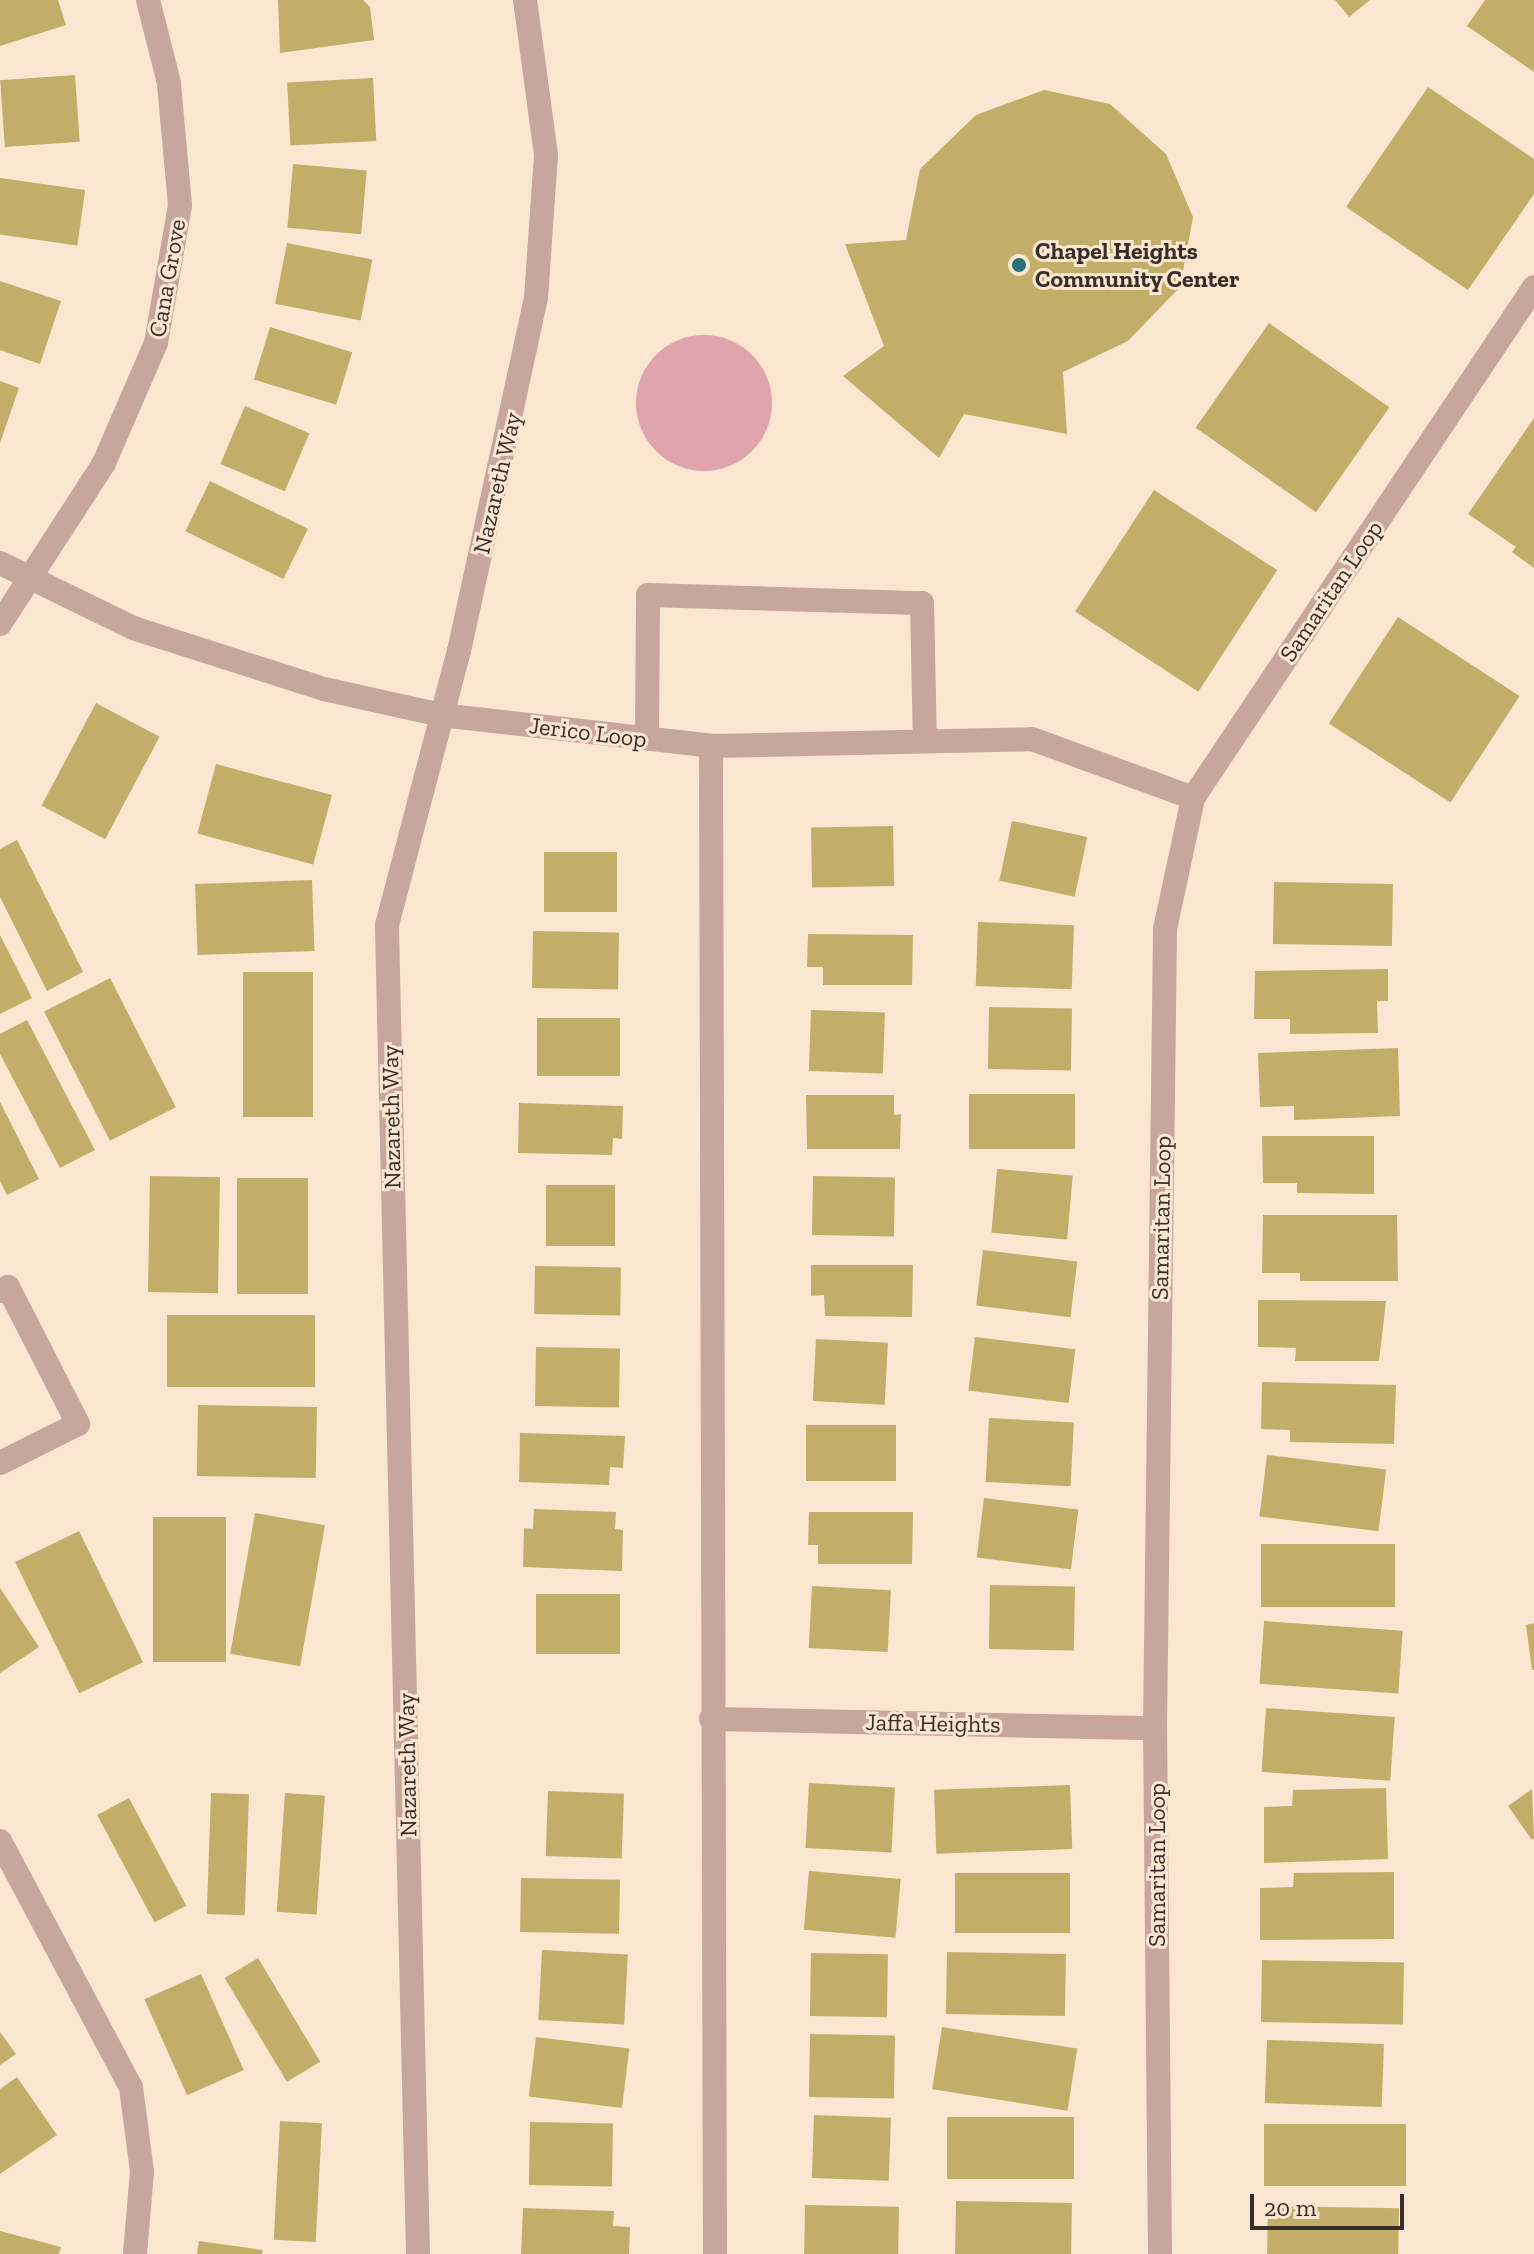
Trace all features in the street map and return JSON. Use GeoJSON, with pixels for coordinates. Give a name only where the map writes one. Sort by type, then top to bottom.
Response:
{"type":"FeatureCollection","features":[{"type":"Feature","properties":{"kind":"street","name":"Cana Grove"},"geometry":{"type":"LineString","coordinates":[[0,624],[104,463],[156,343],[180,205],[169,83],[148,0]]}},
{"type":"Feature","properties":{"kind":"street","name":"Nazareth Way"},"geometry":{"type":"LineString","coordinates":[[418,2254],[387,925],[441,715],[536,298],[546,155],[525,0]]}},
{"type":"Feature","properties":{"kind":"street","name":"Samaritan Loop"},"geometry":{"type":"LineString","coordinates":[[1160,2254],[1155,1728],[1165,929],[1193,798],[1534,287]]}},
{"type":"Feature","properties":{"kind":"street","name":"Jerico Loop"},"geometry":{"type":"LineString","coordinates":[[0,563],[33,576],[133,628],[324,689],[441,715],[711,746],[1032,739],[1193,798]]}},
{"type":"Feature","properties":{"kind":"street"},"geometry":{"type":"LineString","coordinates":[[647,738],[648,595],[922,603],[925,741]]}},
{"type":"Feature","properties":{"kind":"street"},"geometry":{"type":"LineString","coordinates":[[711,746],[711,1719],[715,2254]]}},
{"type":"Feature","properties":{"kind":"street"},"geometry":{"type":"LineString","coordinates":[[0,1291],[8,1287],[78,1424],[0,1463]]}},
{"type":"Feature","properties":{"kind":"street","name":"Jaffa Heights"},"geometry":{"type":"LineString","coordinates":[[711,1719],[1155,1728]]}},
{"type":"Feature","properties":{"kind":"street"},"geometry":{"type":"LineString","coordinates":[[0,1841],[131,2087],[142,2172],[135,2254]]}},
{"type":"Feature","properties":{"kind":"shaded area"},"geometry":{"type":"Polygon","coordinates":[[[704,335],[730,340],[752,355],[767,377],[772,403],[767,429],[752,451],[730,466],[704,471],[678,466],[656,451],[641,429],[636,403],[641,377],[656,355],[678,340],[704,335]]]}},
{"type":"Feature","properties":{"kind":"building"},"geometry":{"type":"Polygon","coordinates":[[[0,0],[58,0],[66,25],[0,46],[0,0]]]}},
{"type":"Feature","properties":{"kind":"building"},"geometry":{"type":"Polygon","coordinates":[[[278,0],[363,0],[370,7],[374,40],[280,53],[278,0]]]}},
{"type":"Feature","properties":{"kind":"building"},"geometry":{"type":"Polygon","coordinates":[[[1335,0],[1370,0],[1349,17],[1335,0]]]}},
{"type":"Feature","properties":{"kind":"building"},"geometry":{"type":"Polygon","coordinates":[[[1485,0],[1534,0],[1534,72],[1467,26],[1485,0]]]}},
{"type":"Feature","properties":{"kind":"building"},"geometry":{"type":"Polygon","coordinates":[[[75,75],[80,142],[5,147],[0,80],[75,75]]]}},
{"type":"Feature","properties":{"kind":"building"},"geometry":{"type":"Polygon","coordinates":[[[373,78],[376,141],[290,145],[287,83],[373,78]]]}},
{"type":"Feature","properties":{"kind":"building"},"geometry":{"type":"Polygon","coordinates":[[[1428,87],[1534,159],[1534,194],[1468,290],[1346,207],[1428,87]]]}},
{"type":"Feature","properties":{"kind":"building","name":"Chapel Heights Community Center"},"geometry":{"type":"Polygon","coordinates":[[[1044,90],[1110,104],[1166,154],[1193,217],[1180,287],[1128,341],[1063,372],[1067,434],[964,414],[939,458],[843,376],[884,346],[845,244],[906,240],[920,169],[976,115],[1044,90]]]}},
{"type":"Feature","properties":{"kind":"building"},"geometry":{"type":"Polygon","coordinates":[[[293,164],[367,170],[361,234],[287,228],[293,164]]]}},
{"type":"Feature","properties":{"kind":"building"},"geometry":{"type":"Polygon","coordinates":[[[0,178],[85,190],[77,245],[0,235],[0,178]]]}},
{"type":"Feature","properties":{"kind":"building"},"geometry":{"type":"Polygon","coordinates":[[[287,243],[372,260],[361,320],[275,304],[287,243]]]}},
{"type":"Feature","properties":{"kind":"building"},"geometry":{"type":"Polygon","coordinates":[[[0,281],[61,301],[40,364],[0,350],[0,281]]]}},
{"type":"Feature","properties":{"kind":"building"},"geometry":{"type":"Polygon","coordinates":[[[1269,323],[1389,407],[1316,512],[1196,428],[1269,323]]]}},
{"type":"Feature","properties":{"kind":"building"},"geometry":{"type":"Polygon","coordinates":[[[270,327],[352,352],[336,405],[254,380],[270,327]]]}},
{"type":"Feature","properties":{"kind":"building"},"geometry":{"type":"Polygon","coordinates":[[[0,381],[19,388],[0,443],[0,381]]]}},
{"type":"Feature","properties":{"kind":"building"},"geometry":{"type":"Polygon","coordinates":[[[245,406],[309,433],[285,491],[220,464],[245,406]]]}},
{"type":"Feature","properties":{"kind":"building"},"geometry":{"type":"Polygon","coordinates":[[[1534,418],[1534,568],[1512,552],[1516,547],[1468,514],[1534,418]]]}},
{"type":"Feature","properties":{"kind":"building"},"geometry":{"type":"Polygon","coordinates":[[[210,481],[308,529],[283,579],[185,531],[210,481]]]}},
{"type":"Feature","properties":{"kind":"building"},"geometry":{"type":"Polygon","coordinates":[[[1154,490],[1277,570],[1198,692],[1075,612],[1154,490]]]}},
{"type":"Feature","properties":{"kind":"building"},"geometry":{"type":"Polygon","coordinates":[[[1398,617],[1520,696],[1450,802],[1329,724],[1398,617]]]}},
{"type":"Feature","properties":{"kind":"building"},"geometry":{"type":"Polygon","coordinates":[[[96,703],[160,737],[105,839],[42,805],[96,703]]]}},
{"type":"Feature","properties":{"kind":"building"},"geometry":{"type":"Polygon","coordinates":[[[216,764],[332,795],[313,865],[197,834],[216,764]]]}},
{"type":"Feature","properties":{"kind":"building"},"geometry":{"type":"Polygon","coordinates":[[[1012,821],[1087,837],[1075,897],[999,881],[1012,821]]]}},
{"type":"Feature","properties":{"kind":"building"},"geometry":{"type":"Polygon","coordinates":[[[893,826],[894,886],[812,887],[811,827],[893,826]]]}},
{"type":"Feature","properties":{"kind":"building"},"geometry":{"type":"Polygon","coordinates":[[[17,840],[83,972],[47,991],[0,897],[0,849],[17,840]]]}},
{"type":"Feature","properties":{"kind":"building"},"geometry":{"type":"Polygon","coordinates":[[[544,852],[617,852],[617,912],[544,912],[544,852]]]}},
{"type":"Feature","properties":{"kind":"building"},"geometry":{"type":"Polygon","coordinates":[[[312,880],[314,951],[198,955],[195,884],[312,880]]]}},
{"type":"Feature","properties":{"kind":"building"},"geometry":{"type":"Polygon","coordinates":[[[1274,882],[1393,884],[1392,946],[1273,944],[1274,882]]]}},
{"type":"Feature","properties":{"kind":"building"},"geometry":{"type":"Polygon","coordinates":[[[978,922],[1074,925],[1072,989],[976,986],[978,922]]]}},
{"type":"Feature","properties":{"kind":"building"},"geometry":{"type":"Polygon","coordinates":[[[533,931],[619,933],[618,989],[532,988],[533,931]]]}},
{"type":"Feature","properties":{"kind":"building"},"geometry":{"type":"Polygon","coordinates":[[[808,934],[913,935],[912,985],[823,985],[823,967],[807,967],[808,934]]]}},
{"type":"Feature","properties":{"kind":"building"},"geometry":{"type":"Polygon","coordinates":[[[0,935],[32,998],[0,1014],[0,935]]]}},
{"type":"Feature","properties":{"kind":"building"},"geometry":{"type":"Polygon","coordinates":[[[1388,969],[1388,1001],[1377,1001],[1378,1033],[1290,1034],[1290,1019],[1254,1019],[1255,971],[1388,969]]]}},
{"type":"Feature","properties":{"kind":"building"},"geometry":{"type":"Polygon","coordinates":[[[243,972],[313,972],[313,1117],[243,1117],[243,972]]]}},
{"type":"Feature","properties":{"kind":"building"},"geometry":{"type":"Polygon","coordinates":[[[110,978],[176,1107],[110,1141],[44,1012],[110,978]]]}},
{"type":"Feature","properties":{"kind":"building"},"geometry":{"type":"Polygon","coordinates":[[[989,1007],[1072,1008],[1071,1070],[988,1069],[989,1007]]]}},
{"type":"Feature","properties":{"kind":"building"},"geometry":{"type":"Polygon","coordinates":[[[811,1010],[885,1013],[883,1074],[809,1071],[811,1010]]]}},
{"type":"Feature","properties":{"kind":"building"},"geometry":{"type":"Polygon","coordinates":[[[537,1018],[620,1018],[620,1076],[537,1076],[537,1018]]]}},
{"type":"Feature","properties":{"kind":"building"},"geometry":{"type":"Polygon","coordinates":[[[27,1020],[95,1150],[60,1168],[0,1054],[0,1034],[27,1020]]]}},
{"type":"Feature","properties":{"kind":"building"},"geometry":{"type":"Polygon","coordinates":[[[1398,1048],[1400,1116],[1294,1120],[1294,1106],[1260,1107],[1258,1053],[1398,1048]]]}},
{"type":"Feature","properties":{"kind":"building"},"geometry":{"type":"Polygon","coordinates":[[[969,1094],[1075,1094],[1075,1149],[969,1149],[969,1094]]]}},
{"type":"Feature","properties":{"kind":"building"},"geometry":{"type":"Polygon","coordinates":[[[806,1095],[894,1095],[894,1115],[901,1114],[900,1149],[807,1149],[806,1095]]]}},
{"type":"Feature","properties":{"kind":"building"},"geometry":{"type":"Polygon","coordinates":[[[0,1102],[39,1179],[7,1195],[0,1181],[0,1102]]]}},
{"type":"Feature","properties":{"kind":"building"},"geometry":{"type":"Polygon","coordinates":[[[519,1103],[623,1106],[622,1139],[613,1138],[612,1155],[518,1153],[519,1103]]]}},
{"type":"Feature","properties":{"kind":"building"},"geometry":{"type":"Polygon","coordinates":[[[1262,1136],[1374,1136],[1374,1194],[1297,1193],[1297,1183],[1263,1183],[1262,1136]]]}},
{"type":"Feature","properties":{"kind":"building"},"geometry":{"type":"Polygon","coordinates":[[[997,1169],[1073,1176],[1067,1239],[991,1233],[997,1169]]]}},
{"type":"Feature","properties":{"kind":"building"},"geometry":{"type":"Polygon","coordinates":[[[150,1176],[220,1177],[218,1293],[148,1292],[150,1176]]]}},
{"type":"Feature","properties":{"kind":"building"},"geometry":{"type":"Polygon","coordinates":[[[813,1176],[895,1177],[894,1236],[812,1235],[813,1176]]]}},
{"type":"Feature","properties":{"kind":"building"},"geometry":{"type":"Polygon","coordinates":[[[237,1178],[308,1178],[308,1294],[237,1294],[237,1178]]]}},
{"type":"Feature","properties":{"kind":"building"},"geometry":{"type":"Polygon","coordinates":[[[546,1185],[615,1185],[615,1246],[546,1246],[546,1185]]]}},
{"type":"Feature","properties":{"kind":"building"},"geometry":{"type":"Polygon","coordinates":[[[1263,1215],[1397,1215],[1398,1281],[1300,1281],[1300,1273],[1262,1273],[1263,1215]]]}},
{"type":"Feature","properties":{"kind":"building"},"geometry":{"type":"Polygon","coordinates":[[[983,1250],[1077,1262],[1070,1317],[976,1306],[983,1250]]]}},
{"type":"Feature","properties":{"kind":"building"},"geometry":{"type":"Polygon","coordinates":[[[811,1265],[913,1265],[912,1317],[825,1316],[824,1295],[811,1296],[811,1265]]]}},
{"type":"Feature","properties":{"kind":"building"},"geometry":{"type":"Polygon","coordinates":[[[535,1266],[621,1268],[620,1315],[534,1314],[535,1266]]]}},
{"type":"Feature","properties":{"kind":"building"},"geometry":{"type":"Polygon","coordinates":[[[1258,1300],[1386,1301],[1379,1361],[1295,1361],[1296,1348],[1258,1347],[1258,1300]]]}},
{"type":"Feature","properties":{"kind":"building"},"geometry":{"type":"Polygon","coordinates":[[[167,1315],[315,1315],[315,1387],[167,1387],[167,1315]]]}},
{"type":"Feature","properties":{"kind":"building"},"geometry":{"type":"Polygon","coordinates":[[[975,1337],[1075,1349],[1069,1403],[968,1391],[975,1337]]]}},
{"type":"Feature","properties":{"kind":"building"},"geometry":{"type":"Polygon","coordinates":[[[816,1339],[888,1343],[885,1405],[813,1401],[816,1339]]]}},
{"type":"Feature","properties":{"kind":"building"},"geometry":{"type":"Polygon","coordinates":[[[536,1347],[620,1348],[619,1407],[535,1406],[536,1347]]]}},
{"type":"Feature","properties":{"kind":"building"},"geometry":{"type":"Polygon","coordinates":[[[1262,1382],[1396,1385],[1394,1444],[1290,1442],[1290,1430],[1261,1429],[1262,1382]]]}},
{"type":"Feature","properties":{"kind":"building"},"geometry":{"type":"Polygon","coordinates":[[[198,1405],[317,1407],[316,1478],[197,1476],[198,1405]]]}},
{"type":"Feature","properties":{"kind":"building"},"geometry":{"type":"Polygon","coordinates":[[[989,1418],[1074,1422],[1071,1486],[986,1482],[989,1418]]]}},
{"type":"Feature","properties":{"kind":"building"},"geometry":{"type":"Polygon","coordinates":[[[806,1425],[896,1425],[896,1481],[806,1481],[806,1425]]]}},
{"type":"Feature","properties":{"kind":"building"},"geometry":{"type":"Polygon","coordinates":[[[520,1433],[625,1436],[623,1468],[610,1467],[609,1485],[519,1482],[520,1433]]]}},
{"type":"Feature","properties":{"kind":"building"},"geometry":{"type":"Polygon","coordinates":[[[1267,1455],[1386,1470],[1379,1531],[1259,1517],[1267,1455]]]}},
{"type":"Feature","properties":{"kind":"building"},"geometry":{"type":"Polygon","coordinates":[[[984,1498],[1078,1510],[1071,1569],[977,1558],[984,1498]]]}},
{"type":"Feature","properties":{"kind":"building"},"geometry":{"type":"Polygon","coordinates":[[[534,1509],[616,1512],[615,1529],[623,1530],[622,1571],[523,1567],[524,1528],[533,1529],[534,1509]]]}},
{"type":"Feature","properties":{"kind":"building"},"geometry":{"type":"Polygon","coordinates":[[[809,1512],[913,1512],[912,1564],[818,1564],[818,1545],[808,1545],[809,1512]]]}},
{"type":"Feature","properties":{"kind":"building"},"geometry":{"type":"Polygon","coordinates":[[[255,1513],[325,1525],[300,1666],[230,1654],[255,1513]]]}},
{"type":"Feature","properties":{"kind":"building"},"geometry":{"type":"Polygon","coordinates":[[[153,1517],[226,1517],[226,1662],[153,1662],[153,1517]]]}},
{"type":"Feature","properties":{"kind":"building"},"geometry":{"type":"Polygon","coordinates":[[[79,1531],[143,1662],[79,1693],[15,1562],[79,1531]]]}},
{"type":"Feature","properties":{"kind":"building"},"geometry":{"type":"Polygon","coordinates":[[[1261,1544],[1395,1544],[1395,1607],[1261,1607],[1261,1544]]]}},
{"type":"Feature","properties":{"kind":"building"},"geometry":{"type":"Polygon","coordinates":[[[990,1585],[1075,1586],[1074,1650],[989,1649],[990,1585]]]}},
{"type":"Feature","properties":{"kind":"building"},"geometry":{"type":"Polygon","coordinates":[[[812,1586],[891,1590],[888,1652],[809,1648],[812,1586]]]}},
{"type":"Feature","properties":{"kind":"building"},"geometry":{"type":"Polygon","coordinates":[[[0,1588],[39,1647],[0,1673],[0,1588]]]}},
{"type":"Feature","properties":{"kind":"building"},"geometry":{"type":"Polygon","coordinates":[[[536,1594],[620,1594],[620,1654],[536,1654],[536,1594]]]}},
{"type":"Feature","properties":{"kind":"building"},"geometry":{"type":"Polygon","coordinates":[[[1264,1621],[1403,1631],[1398,1694],[1260,1684],[1264,1621]]]}},
{"type":"Feature","properties":{"kind":"building"},"geometry":{"type":"Polygon","coordinates":[[[1534,1623],[1534,1670],[1532,1670],[1526,1625],[1534,1623]]]}},
{"type":"Feature","properties":{"kind":"building"},"geometry":{"type":"Polygon","coordinates":[[[1266,1708],[1395,1717],[1390,1781],[1262,1772],[1266,1708]]]}},
{"type":"Feature","properties":{"kind":"building"},"geometry":{"type":"Polygon","coordinates":[[[809,1783],[895,1788],[891,1852],[806,1848],[809,1783]]]}},
{"type":"Feature","properties":{"kind":"building"},"geometry":{"type":"Polygon","coordinates":[[[1070,1785],[1072,1849],[936,1854],[934,1790],[1070,1785]]]}},
{"type":"Feature","properties":{"kind":"building"},"geometry":{"type":"Polygon","coordinates":[[[1386,1788],[1388,1859],[1264,1863],[1264,1807],[1292,1806],[1293,1790],[1386,1788]]]}},
{"type":"Feature","properties":{"kind":"building"},"geometry":{"type":"Polygon","coordinates":[[[1532,1789],[1534,1838],[1532,1840],[1508,1806],[1532,1789]]]}},
{"type":"Feature","properties":{"kind":"building"},"geometry":{"type":"Polygon","coordinates":[[[548,1791],[624,1794],[622,1859],[546,1856],[548,1791]]]}},
{"type":"Feature","properties":{"kind":"building"},"geometry":{"type":"Polygon","coordinates":[[[211,1793],[249,1794],[245,1915],[207,1914],[211,1793]]]}},
{"type":"Feature","properties":{"kind":"building"},"geometry":{"type":"Polygon","coordinates":[[[285,1793],[325,1796],[317,1915],[277,1912],[285,1793]]]}},
{"type":"Feature","properties":{"kind":"building"},"geometry":{"type":"Polygon","coordinates":[[[129,1798],[186,1906],[154,1923],[97,1815],[129,1798]]]}},
{"type":"Feature","properties":{"kind":"building"},"geometry":{"type":"Polygon","coordinates":[[[809,1871],[901,1879],[896,1938],[804,1930],[809,1871]]]}},
{"type":"Feature","properties":{"kind":"building"},"geometry":{"type":"Polygon","coordinates":[[[1394,1872],[1394,1939],[1260,1940],[1260,1888],[1293,1887],[1294,1873],[1394,1872]]]}},
{"type":"Feature","properties":{"kind":"building"},"geometry":{"type":"Polygon","coordinates":[[[955,1873],[1070,1873],[1070,1933],[955,1933],[955,1873]]]}},
{"type":"Feature","properties":{"kind":"building"},"geometry":{"type":"Polygon","coordinates":[[[521,1878],[620,1880],[619,1934],[520,1932],[521,1878]]]}},
{"type":"Feature","properties":{"kind":"building"},"geometry":{"type":"Polygon","coordinates":[[[542,1950],[628,1955],[624,2024],[538,2020],[542,1950]]]}},
{"type":"Feature","properties":{"kind":"building"},"geometry":{"type":"Polygon","coordinates":[[[947,1952],[1066,1954],[1065,2016],[946,2014],[947,1952]]]}},
{"type":"Feature","properties":{"kind":"building"},"geometry":{"type":"Polygon","coordinates":[[[811,1953],[888,1954],[887,2017],[810,2016],[811,1953]]]}},
{"type":"Feature","properties":{"kind":"building"},"geometry":{"type":"Polygon","coordinates":[[[258,1958],[320,2062],[287,2082],[225,1978],[258,1958]]]}},
{"type":"Feature","properties":{"kind":"building"},"geometry":{"type":"Polygon","coordinates":[[[1262,1960],[1404,1962],[1403,2024],[1261,2022],[1262,1960]]]}},
{"type":"Feature","properties":{"kind":"building"},"geometry":{"type":"Polygon","coordinates":[[[201,1974],[244,2070],[187,2095],[144,1999],[201,1974]]]}},
{"type":"Feature","properties":{"kind":"building"},"geometry":{"type":"Polygon","coordinates":[[[942,2027],[1077,2048],[1067,2111],[932,2089],[942,2027]]]}},
{"type":"Feature","properties":{"kind":"building"},"geometry":{"type":"Polygon","coordinates":[[[0,2032],[16,2054],[0,2065],[0,2032]]]}},
{"type":"Feature","properties":{"kind":"building"},"geometry":{"type":"Polygon","coordinates":[[[810,2034],[895,2035],[894,2098],[809,2097],[810,2034]]]}},
{"type":"Feature","properties":{"kind":"building"},"geometry":{"type":"Polygon","coordinates":[[[536,2037],[629,2048],[622,2108],[529,2097],[536,2037]]]}},
{"type":"Feature","properties":{"kind":"building"},"geometry":{"type":"Polygon","coordinates":[[[1267,2040],[1384,2044],[1382,2107],[1265,2103],[1267,2040]]]}},
{"type":"Feature","properties":{"kind":"building"},"geometry":{"type":"Polygon","coordinates":[[[17,2077],[57,2135],[0,2174],[0,2089],[17,2077]]]}},
{"type":"Feature","properties":{"kind":"building"},"geometry":{"type":"Polygon","coordinates":[[[814,2115],[891,2118],[889,2181],[812,2178],[814,2115]]]}},
{"type":"Feature","properties":{"kind":"building"},"geometry":{"type":"Polygon","coordinates":[[[947,2117],[1074,2117],[1074,2179],[947,2179],[947,2117]]]}},
{"type":"Feature","properties":{"kind":"building"},"geometry":{"type":"Polygon","coordinates":[[[280,2121],[322,2123],[316,2242],[274,2240],[280,2121]]]}},
{"type":"Feature","properties":{"kind":"building"},"geometry":{"type":"Polygon","coordinates":[[[530,2122],[613,2123],[612,2186],[529,2185],[530,2122]]]}},
{"type":"Feature","properties":{"kind":"building"},"geometry":{"type":"Polygon","coordinates":[[[1264,2124],[1406,2124],[1406,2186],[1264,2186],[1264,2124]]]}},
{"type":"Feature","properties":{"kind":"building"},"geometry":{"type":"Polygon","coordinates":[[[956,2201],[1072,2203],[1071,2254],[955,2254],[956,2201]]]}},
{"type":"Feature","properties":{"kind":"building"},"geometry":{"type":"Polygon","coordinates":[[[805,2205],[899,2207],[898,2254],[804,2254],[805,2205]]]}},
{"type":"Feature","properties":{"kind":"building"},"geometry":{"type":"Polygon","coordinates":[[[1268,2206],[1399,2208],[1398,2254],[1267,2254],[1268,2206]]]}},
{"type":"Feature","properties":{"kind":"building"},"geometry":{"type":"Polygon","coordinates":[[[523,2208],[614,2211],[613,2226],[630,2227],[629,2254],[521,2254],[523,2208]]]}},
{"type":"Feature","properties":{"kind":"building"},"geometry":{"type":"Polygon","coordinates":[[[0,2231],[61,2247],[59,2254],[0,2254],[0,2231]]]}},
{"type":"Feature","properties":{"kind":"building"},"geometry":{"type":"Polygon","coordinates":[[[199,2241],[263,2250],[262,2254],[197,2254],[199,2241]]]}},
{"type":"Feature","properties":{"kind":"place","name":"Chapel Heights Community Center"},"geometry":{"type":"Point","coordinates":[1019,265]}}]}
